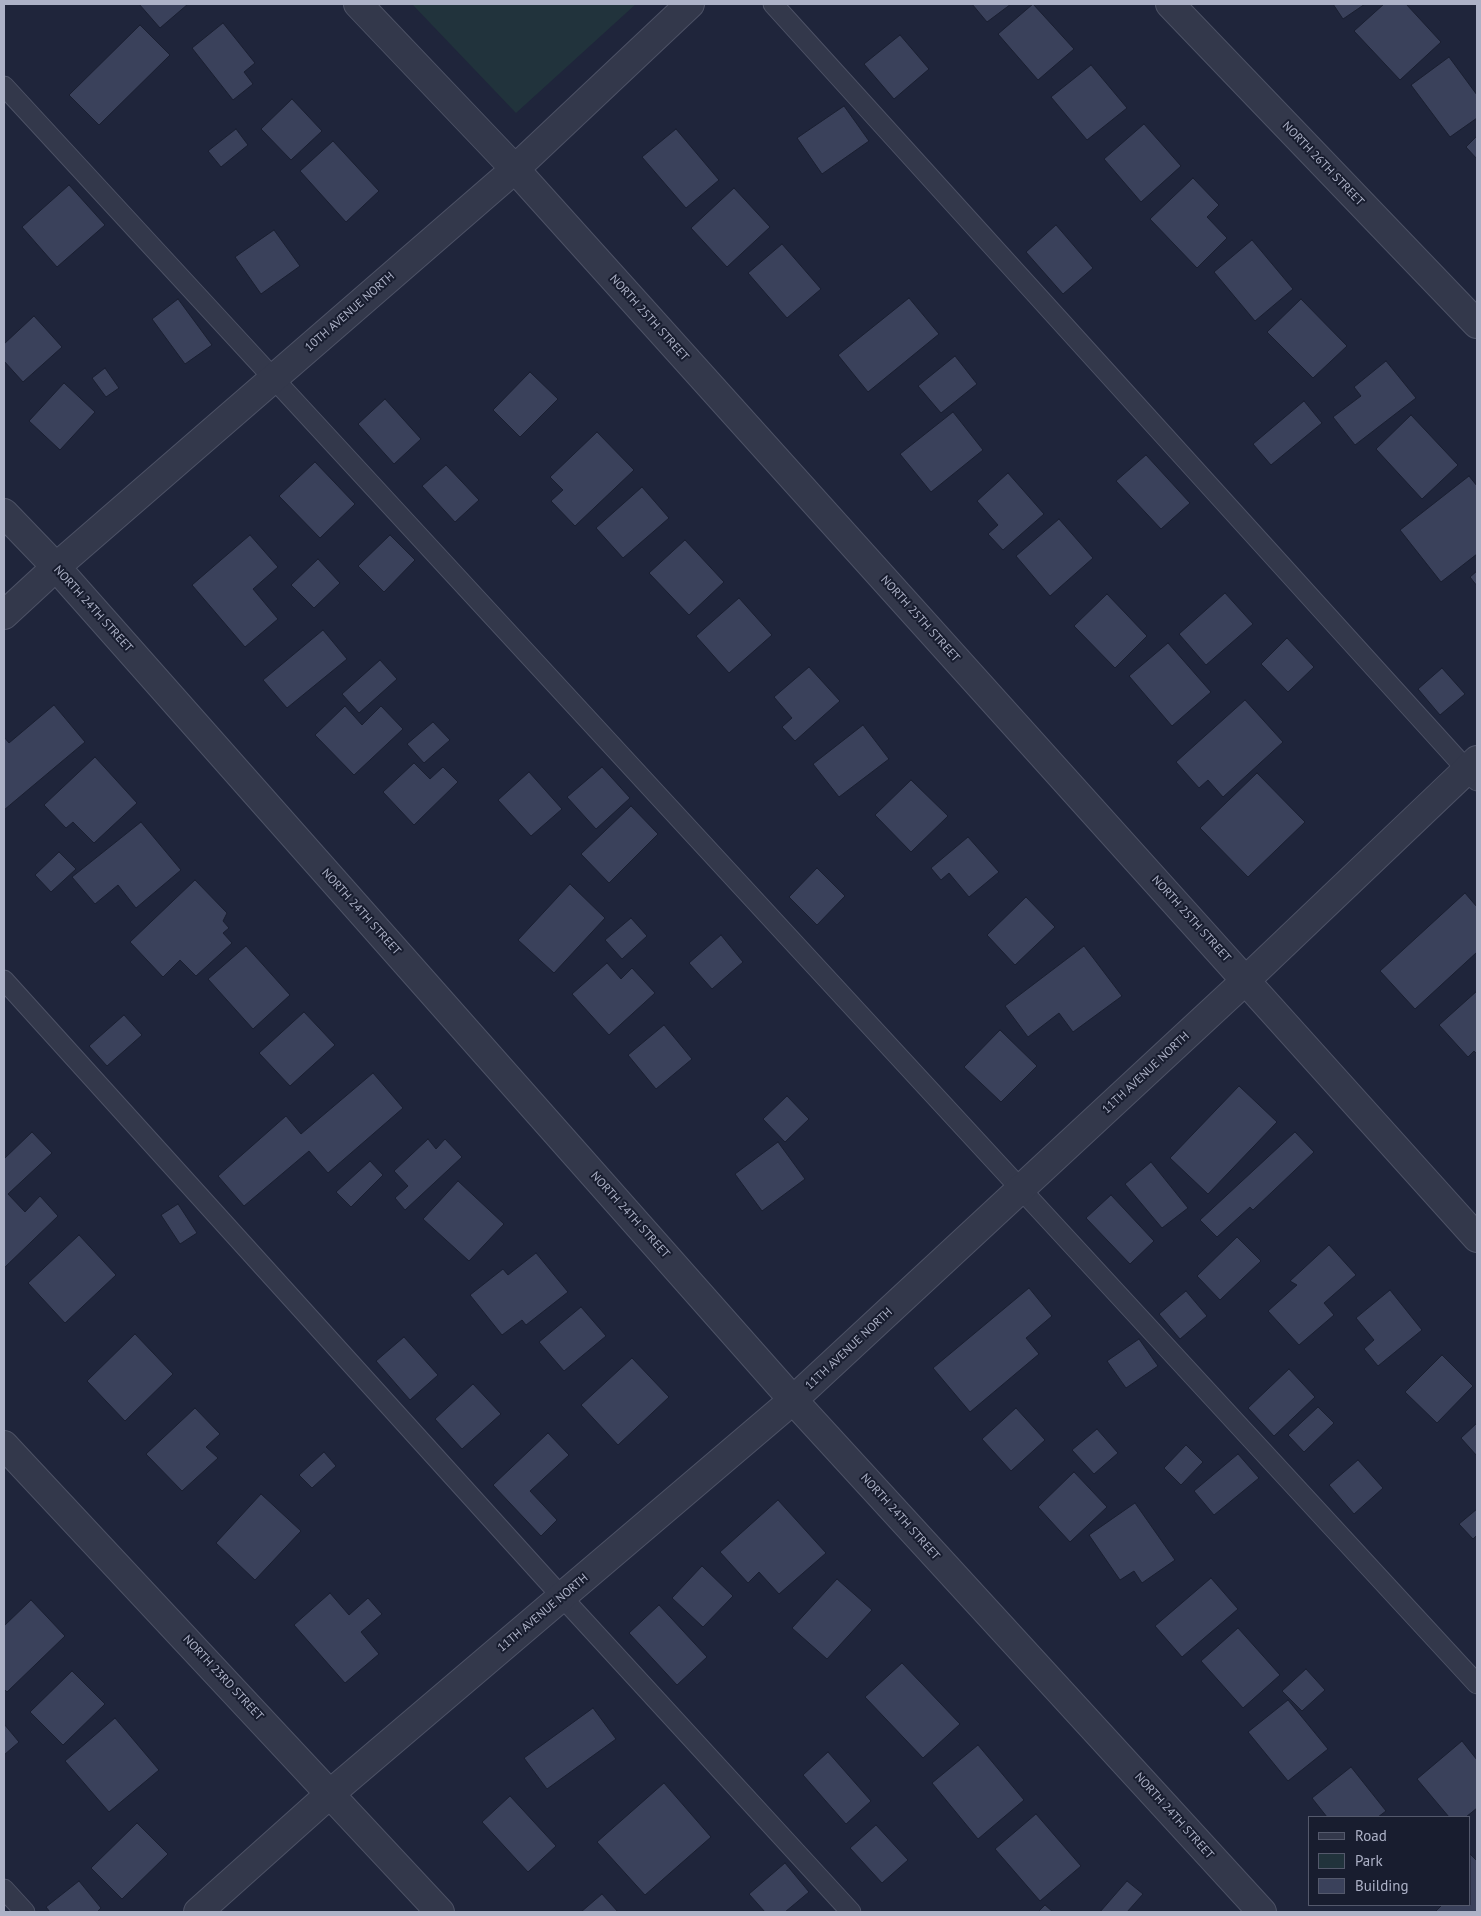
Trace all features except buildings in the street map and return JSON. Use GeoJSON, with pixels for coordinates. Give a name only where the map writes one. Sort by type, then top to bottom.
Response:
{"type":"FeatureCollection","features":[{"type":"Feature","properties":{"kind":"street","name":"NORTH 25TH STREET"},"geometry":{"type":"LineString","coordinates":[[358,4],[515,169],[1477,1238]]}},
{"type":"Feature","properties":{"kind":"street","name":"10TH AVENUE NORTH"},"geometry":{"type":"LineString","coordinates":[[4,615],[56,567],[515,169],[690,4]]}},
{"type":"Feature","properties":{"kind":"street","name":"NORTH 26TH STREET"},"geometry":{"type":"LineString","coordinates":[[1170,4],[1477,324]]}},
{"type":"Feature","properties":{"kind":"street","name":"NORTH 24TH STREET"},"geometry":{"type":"LineString","coordinates":[[4,513],[56,567],[794,1400],[1262,1912]]}},
{"type":"Feature","properties":{"kind":"street","name":"11TH AVENUE NORTH"},"geometry":{"type":"LineString","coordinates":[[198,1912],[331,1793],[794,1400],[1474,770]]}},
{"type":"Feature","properties":{"kind":"street","name":"NORTH 23RD STREET"},"geometry":{"type":"LineString","coordinates":[[4,1445],[331,1793],[440,1912]]}},
{"type":"Feature","properties":{"kind":"lane"},"geometry":{"type":"LineString","coordinates":[[773,4],[1474,770]]}},
{"type":"Feature","properties":{"kind":"lane"},"geometry":{"type":"LineString","coordinates":[[4,86],[1477,1684]]}},
{"type":"Feature","properties":{"kind":"lane"},"geometry":{"type":"LineString","coordinates":[[4,980],[562,1597],[851,1912]]}},
{"type":"Feature","properties":{"kind":"lane"},"geometry":{"type":"LineString","coordinates":[[4,1889],[25,1912]]}},
{"type":"Feature","properties":{"kind":"green space"},"geometry":{"type":"Polygon","coordinates":[[[412,4],[636,4],[516,113],[412,4]]]}}]}
